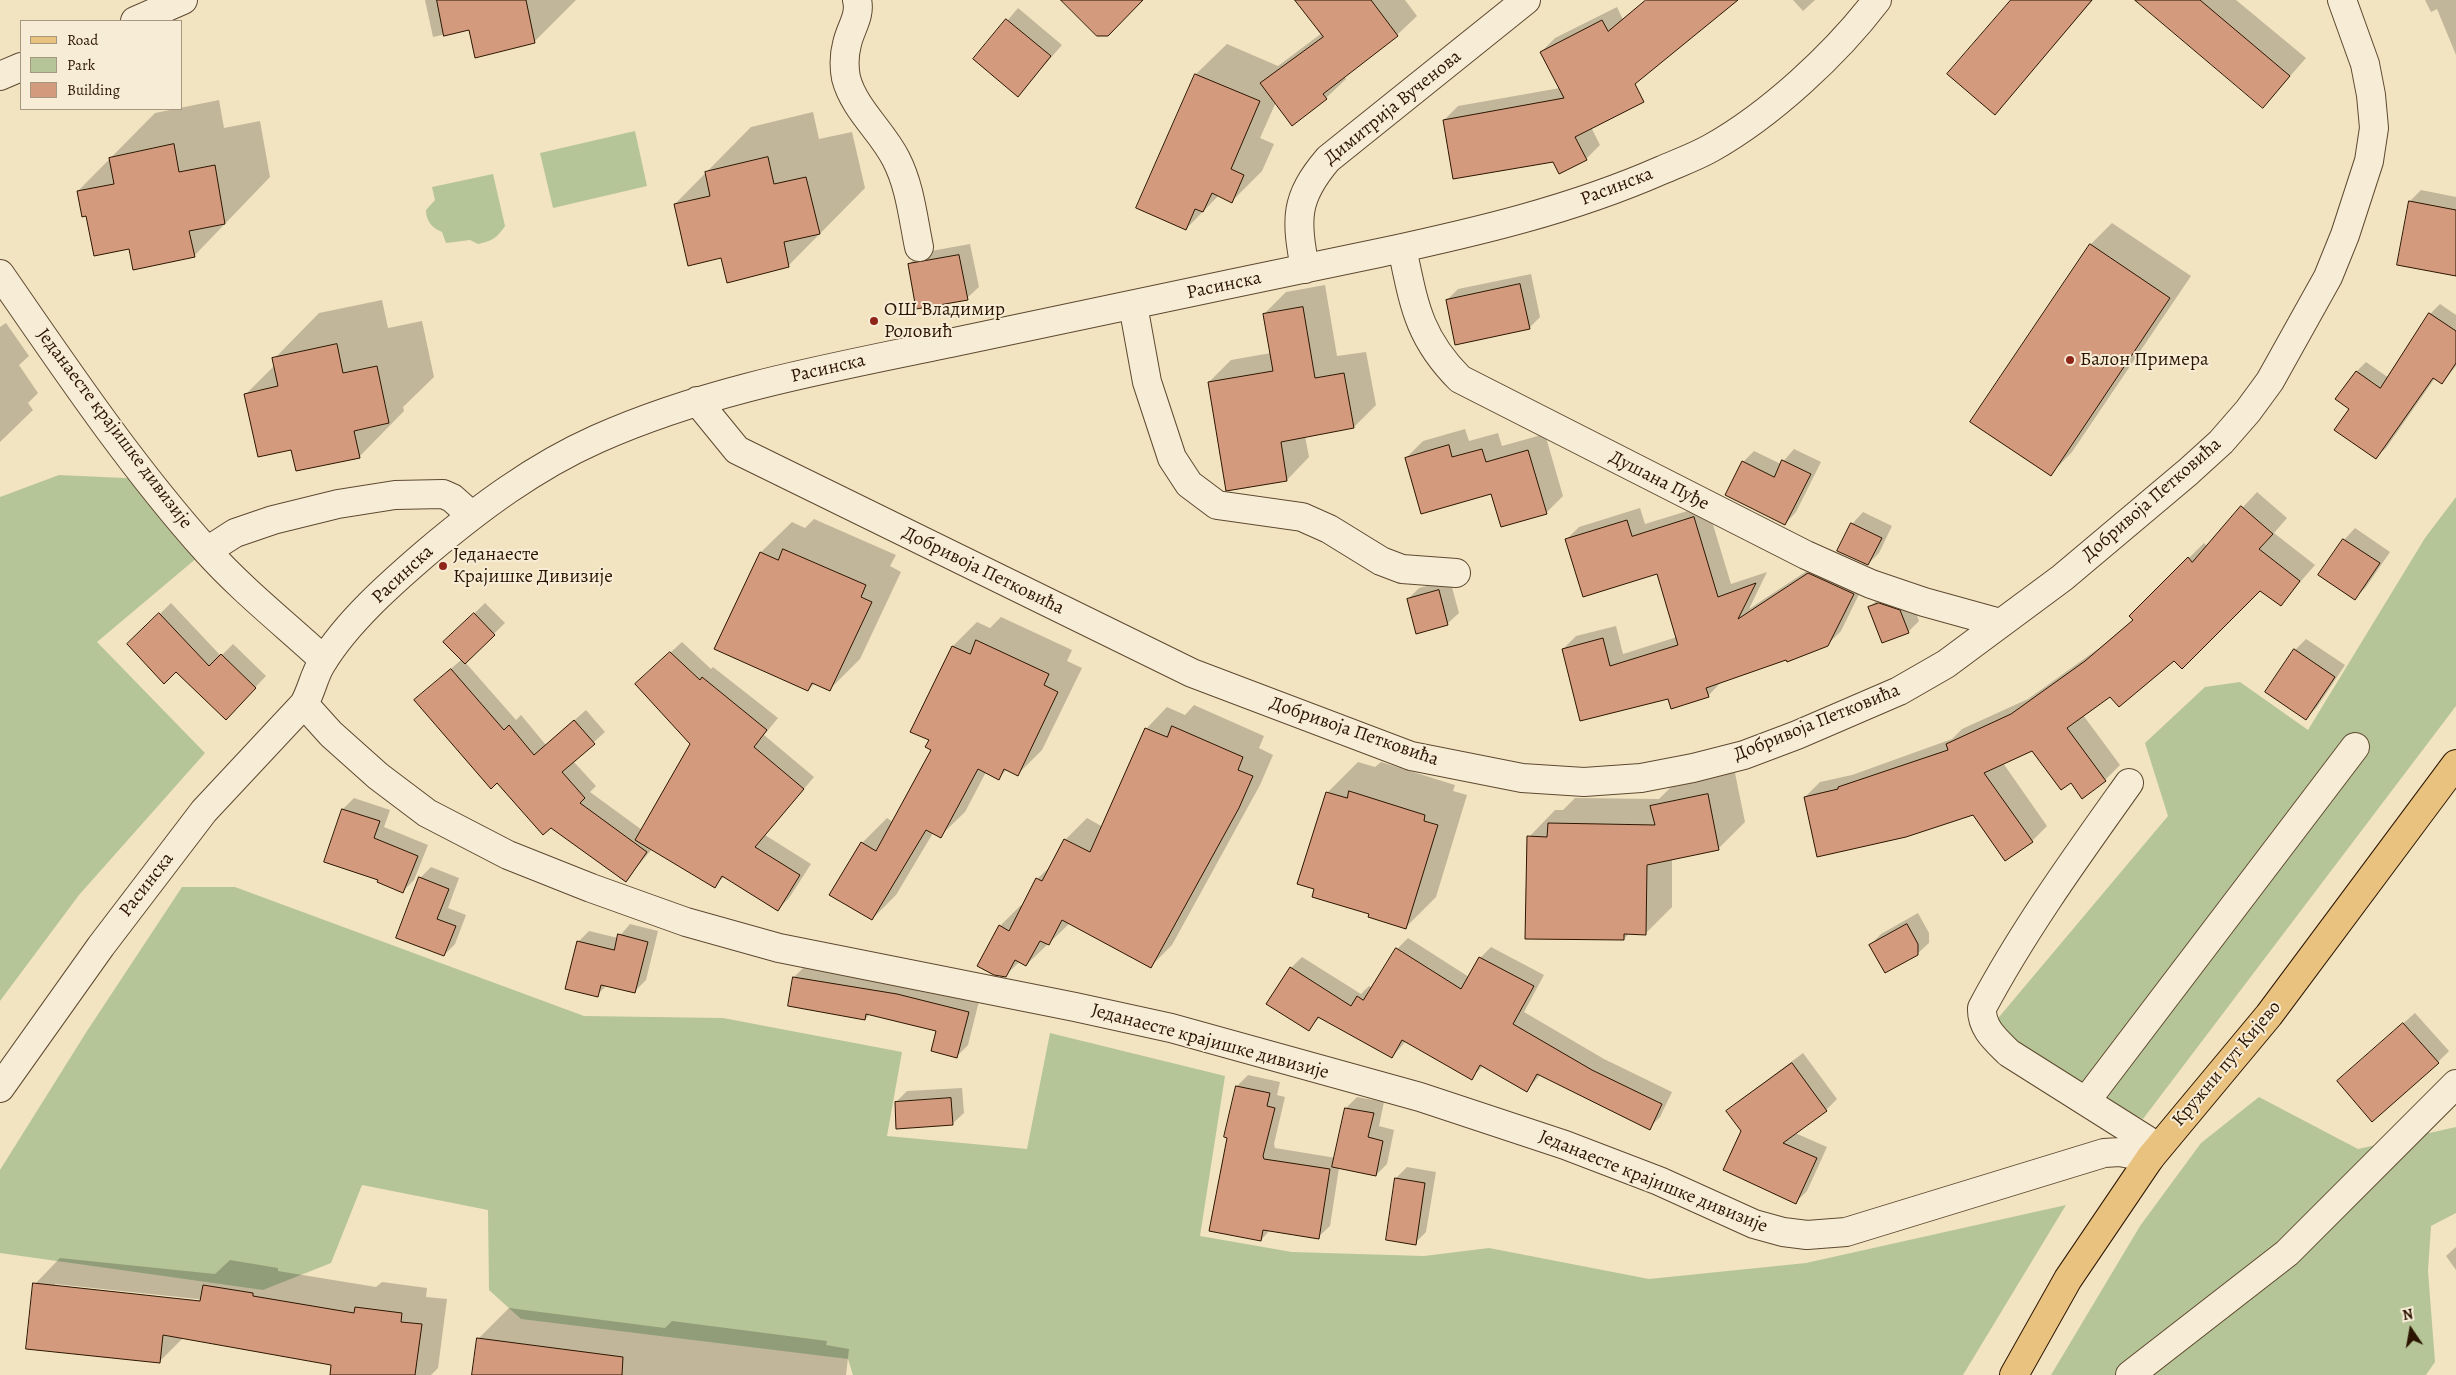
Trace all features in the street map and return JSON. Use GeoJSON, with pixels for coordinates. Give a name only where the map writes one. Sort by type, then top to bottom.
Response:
{"type":"FeatureCollection","features":[{"type":"Feature","properties":{"kind":"main road","name":"Кружни пут Кијево"},"geometry":{"type":"LineString","coordinates":[[2014,1375],[2068,1278],[2154,1152],[2269,1015],[2456,764]]}},
{"type":"Feature","properties":{"kind":"street"},"geometry":{"type":"LineString","coordinates":[[857,0],[858,14],[847,43],[844,61],[847,79],[854,96],[895,157],[904,176],[920,247]]}},
{"type":"Feature","properties":{"kind":"street","name":"Димитрија Вученова"},"geometry":{"type":"LineString","coordinates":[[1305,269],[1298,220],[1303,195],[1312,177],[1328,159],[1526,0]]}},
{"type":"Feature","properties":{"kind":"street","name":"Расинска"},"geometry":{"type":"LineString","coordinates":[[0,1088],[100,946],[204,811],[304,704],[312,689],[318,668],[359,617],[402,574],[471,515],[517,483],[592,441],[658,414],[697,401],[859,362],[1305,269],[1512,223],[1609,192],[1710,148],[1750,122],[1823,61],[1877,0]]}},
{"type":"Feature","properties":{"kind":"street","name":"Добривоја Петковића"},"geometry":{"type":"LineString","coordinates":[[697,401],[737,450],[1192,674],[1411,756],[1477,771],[1522,778],[1584,782],[1641,778],[1693,768],[1744,754],[1797,735],[1899,691],[1946,664],[2062,578],[2188,472],[2221,442],[2248,411],[2270,381],[2328,277],[2345,235],[2370,161],[2374,128],[2365,64],[2342,0]]}},
{"type":"Feature","properties":{"kind":"street"},"geometry":{"type":"LineString","coordinates":[[136,20],[170,3]]}},
{"type":"Feature","properties":{"kind":"street"},"geometry":{"type":"LineString","coordinates":[[0,76],[20,68]]}},
{"type":"Feature","properties":{"kind":"street","name":"Душана Пуђе"},"geometry":{"type":"LineString","coordinates":[[1402,248],[1414,302],[1424,332],[1442,360],[1460,379],[1806,556],[1871,584],[1924,602],[2000,623]]}},
{"type":"Feature","properties":{"kind":"street","name":"Једанаесте крајишке дивизије"},"geometry":{"type":"LineString","coordinates":[[0,274],[136,465],[207,550],[226,571],[324,660]]}},
{"type":"Feature","properties":{"kind":"street"},"geometry":{"type":"LineString","coordinates":[[1133,305],[1147,382],[1172,458],[1189,484],[1217,505],[1302,517],[1329,529],[1381,561],[1402,569],[1456,573]]}},
{"type":"Feature","properties":{"kind":"street"},"geometry":{"type":"LineString","coordinates":[[207,550],[235,533],[273,520],[338,504],[394,495],[443,494],[452,498],[471,515]]}},
{"type":"Feature","properties":{"kind":"street","name":"Једанаесте крајишке дивизије"},"geometry":{"type":"LineString","coordinates":[[304,704],[331,734],[378,776],[427,812],[508,855],[590,888],[686,922],[779,948],[1171,1028],[1420,1097],[1565,1145],[1659,1181],[1754,1224],[1783,1232],[1807,1235],[1846,1232],[2104,1153],[2154,1152]]}},
{"type":"Feature","properties":{"kind":"street"},"geometry":{"type":"LineString","coordinates":[[2086,1101],[2355,747]]}},
{"type":"Feature","properties":{"kind":"street"},"geometry":{"type":"LineString","coordinates":[[2129,783],[2070,866],[2010,957],[1982,1008],[1982,1016],[1988,1032],[2009,1053],[2086,1101],[2154,1152]]}},
{"type":"Feature","properties":{"kind":"street"},"geometry":{"type":"LineString","coordinates":[[2130,1375],[2287,1253],[2456,1084]]}},
{"type":"Feature","properties":{"kind":"green space"},"geometry":{"type":"Polygon","coordinates":[[[635,131],[647,186],[553,208],[540,153],[635,131]]]}},
{"type":"Feature","properties":{"kind":"green space"},"geometry":{"type":"Polygon","coordinates":[[[493,174],[505,226],[494,238],[483,243],[478,244],[470,240],[446,243],[442,232],[435,228],[427,218],[426,210],[435,200],[432,187],[493,174]]]}},
{"type":"Feature","properties":{"kind":"green space"},"geometry":{"type":"Polygon","coordinates":[[[59,475],[147,479],[198,557],[97,642],[205,753],[79,895],[0,1001],[0,497],[59,475]]]}},
{"type":"Feature","properties":{"kind":"green space"},"geometry":{"type":"Polygon","coordinates":[[[2456,497],[2456,706],[2143,1119],[2044,1073],[1994,1023],[2168,816],[2145,743],[2205,687],[2240,682],[2308,730],[2425,538],[2456,497]]]}},
{"type":"Feature","properties":{"kind":"green space"},"geometry":{"type":"Polygon","coordinates":[[[182,887],[235,887],[584,1016],[723,1018],[902,1052],[887,1136],[1027,1149],[1050,1033],[1225,1076],[1200,1236],[1292,1252],[1424,1256],[1489,1248],[1649,1279],[1806,1263],[2066,1205],[1963,1375],[853,1375],[848,1359],[521,1319],[489,1290],[488,1210],[362,1185],[331,1263],[263,1290],[0,1253],[0,1170],[87,1031],[182,887]]]}},
{"type":"Feature","properties":{"kind":"green space"},"geometry":{"type":"Polygon","coordinates":[[[2259,1097],[2358,1149],[2456,1127],[2456,1213],[2431,1226],[2428,1271],[2435,1362],[2426,1375],[2051,1375],[2140,1226],[2201,1143],[2259,1097]]]}},
{"type":"Feature","properties":{"kind":"building"},"geometry":{"type":"Polygon","coordinates":[[[437,0],[526,0],[535,43],[475,58],[469,30],[444,36],[437,0]]]}},
{"type":"Feature","properties":{"kind":"building"},"geometry":{"type":"Polygon","coordinates":[[[1061,0],[1143,0],[1108,36],[1097,36],[1061,0]]]}},
{"type":"Feature","properties":{"kind":"building"},"geometry":{"type":"Polygon","coordinates":[[[1295,0],[1371,0],[1398,36],[1323,94],[1327,99],[1292,126],[1260,83],[1323,37],[1295,0]]]}},
{"type":"Feature","properties":{"kind":"building"},"geometry":{"type":"Polygon","coordinates":[[[1646,0],[1738,0],[1635,84],[1644,102],[1575,137],[1587,160],[1559,174],[1553,162],[1453,179],[1443,120],[1564,98],[1540,52],[1602,20],[1608,31],[1646,0]]]}},
{"type":"Feature","properties":{"kind":"building"},"geometry":{"type":"Polygon","coordinates":[[[2011,0],[2092,0],[1995,115],[1947,74],[2011,0]]]}},
{"type":"Feature","properties":{"kind":"building"},"geometry":{"type":"Polygon","coordinates":[[[2135,0],[2200,0],[2290,76],[2263,108],[2135,0]]]}},
{"type":"Feature","properties":{"kind":"building"},"geometry":{"type":"Polygon","coordinates":[[[1006,19],[1051,56],[1018,97],[973,59],[1006,19]]]}},
{"type":"Feature","properties":{"kind":"building"},"geometry":{"type":"Polygon","coordinates":[[[1195,74],[1260,101],[1231,169],[1244,175],[1232,203],[1212,193],[1203,212],[1195,209],[1186,230],[1136,208],[1195,74]]]}},
{"type":"Feature","properties":{"kind":"building"},"geometry":{"type":"Polygon","coordinates":[[[174,144],[179,172],[215,165],[225,224],[189,231],[195,257],[133,270],[129,249],[94,256],[86,216],[82,217],[77,191],[114,184],[109,158],[174,144]]]}},
{"type":"Feature","properties":{"kind":"building"},"geometry":{"type":"Polygon","coordinates":[[[768,157],[774,184],[806,177],[820,234],[784,242],[789,267],[727,283],[721,258],[688,266],[674,204],[710,196],[705,172],[768,157]]]}},
{"type":"Feature","properties":{"kind":"building"},"geometry":{"type":"Polygon","coordinates":[[[2409,201],[2456,210],[2456,276],[2397,265],[2409,201]]]}},
{"type":"Feature","properties":{"kind":"building","name":"Балон Примера"},"geometry":{"type":"Polygon","coordinates":[[[2090,244],[2170,298],[2051,476],[1970,422],[2090,244]]]}},
{"type":"Feature","properties":{"kind":"building"},"geometry":{"type":"Polygon","coordinates":[[[959,255],[968,300],[916,309],[908,264],[959,255]]]}},
{"type":"Feature","properties":{"kind":"building"},"geometry":{"type":"Polygon","coordinates":[[[1520,284],[1530,329],[1455,345],[1446,300],[1520,284]]]}},
{"type":"Feature","properties":{"kind":"building"},"geometry":{"type":"Polygon","coordinates":[[[1303,307],[1315,378],[1344,373],[1354,428],[1281,442],[1287,481],[1226,491],[1208,382],[1273,371],[1263,314],[1303,307]]]}},
{"type":"Feature","properties":{"kind":"building"},"geometry":{"type":"Polygon","coordinates":[[[2429,313],[2456,331],[2456,363],[2442,384],[2433,378],[2376,459],[2334,430],[2349,409],[2335,399],[2356,371],[2380,388],[2429,313]]]}},
{"type":"Feature","properties":{"kind":"building"},"geometry":{"type":"Polygon","coordinates":[[[337,344],[343,373],[377,366],[389,423],[354,431],[360,458],[296,471],[291,450],[258,457],[244,394],[278,386],[272,358],[337,344]]]}},
{"type":"Feature","properties":{"kind":"building"},"geometry":{"type":"Polygon","coordinates":[[[1449,445],[1452,457],[1482,449],[1486,462],[1528,450],[1547,514],[1501,527],[1491,494],[1421,514],[1405,458],[1449,445]]]}},
{"type":"Feature","properties":{"kind":"building"},"geometry":{"type":"Polygon","coordinates":[[[1782,460],[1811,474],[1785,525],[1725,495],[1742,461],[1774,477],[1782,460]]]}},
{"type":"Feature","properties":{"kind":"building"},"geometry":{"type":"Polygon","coordinates":[[[2241,506],[2273,534],[2259,549],[2300,581],[2281,606],[2260,591],[2182,669],[2174,661],[2119,707],[2110,697],[2067,728],[2106,781],[2082,799],[2071,783],[2061,790],[2032,751],[1984,773],[2033,842],[2005,861],[1973,815],[1906,837],[1817,857],[1804,797],[1838,789],[1838,787],[1948,750],[1946,744],[2011,714],[2085,661],[2133,620],[2129,616],[2188,557],[2192,562],[2241,506]]]}},
{"type":"Feature","properties":{"kind":"building"},"geometry":{"type":"Polygon","coordinates":[[[1694,517],[1718,597],[1756,583],[1738,619],[1808,573],[1854,594],[1828,646],[1787,662],[1786,660],[1706,688],[1709,697],[1671,709],[1668,699],[1580,721],[1562,649],[1603,638],[1610,666],[1678,645],[1657,574],[1583,597],[1565,539],[1627,520],[1632,536],[1694,517]]]}},
{"type":"Feature","properties":{"kind":"building"},"geometry":{"type":"Polygon","coordinates":[[[1851,523],[1882,538],[1868,565],[1837,551],[1851,523]]]}},
{"type":"Feature","properties":{"kind":"building"},"geometry":{"type":"Polygon","coordinates":[[[2343,539],[2380,563],[2355,600],[2318,575],[2343,539]]]}},
{"type":"Feature","properties":{"kind":"building"},"geometry":{"type":"Polygon","coordinates":[[[783,549],[866,585],[861,597],[872,602],[830,691],[812,683],[808,691],[714,649],[760,552],[778,560],[783,549]]]}},
{"type":"Feature","properties":{"kind":"building"},"geometry":{"type":"Polygon","coordinates":[[[1439,590],[1448,625],[1416,634],[1407,599],[1439,590]]]}},
{"type":"Feature","properties":{"kind":"building"},"geometry":{"type":"Polygon","coordinates":[[[1879,603],[1900,610],[1909,633],[1882,643],[1868,607],[1879,603]]]}},
{"type":"Feature","properties":{"kind":"building"},"geometry":{"type":"Polygon","coordinates":[[[159,613],[209,666],[221,654],[256,688],[226,720],[176,672],[164,684],[127,644],[159,613]]]}},
{"type":"Feature","properties":{"kind":"building"},"geometry":{"type":"Polygon","coordinates":[[[474,613],[495,635],[465,664],[443,642],[474,613]]]}},
{"type":"Feature","properties":{"kind":"building"},"geometry":{"type":"Polygon","coordinates":[[[976,640],[1049,674],[1044,685],[1058,692],[1018,776],[1004,769],[999,780],[978,769],[941,838],[926,830],[872,920],[829,895],[861,842],[876,851],[931,750],[925,747],[929,740],[910,732],[952,646],[970,654],[976,640]]]}},
{"type":"Feature","properties":{"kind":"building"},"geometry":{"type":"Polygon","coordinates":[[[2294,649],[2335,677],[2306,720],[2265,692],[2294,649]]]}},
{"type":"Feature","properties":{"kind":"building"},"geometry":{"type":"Polygon","coordinates":[[[670,652],[700,680],[702,677],[767,730],[754,747],[804,789],[755,847],[800,875],[778,911],[722,876],[715,888],[635,840],[690,744],[635,684],[670,652]]]}},
{"type":"Feature","properties":{"kind":"building"},"geometry":{"type":"Polygon","coordinates":[[[451,669],[504,730],[509,725],[534,755],[574,720],[595,744],[562,772],[585,798],[580,803],[647,852],[626,882],[551,828],[543,835],[497,783],[491,789],[414,700],[451,669]]]}},
{"type":"Feature","properties":{"kind":"building"},"geometry":{"type":"Polygon","coordinates":[[[1172,726],[1243,757],[1238,770],[1253,776],[1239,808],[1151,968],[1062,920],[1049,945],[1040,941],[1026,966],[1015,960],[1006,977],[994,975],[977,966],[999,925],[1009,931],[1036,878],[1042,881],[1064,839],[1090,852],[1145,728],[1167,737],[1172,726]]]}},
{"type":"Feature","properties":{"kind":"building"},"geometry":{"type":"Polygon","coordinates":[[[1349,791],[1425,815],[1424,821],[1438,825],[1406,929],[1368,917],[1369,914],[1312,897],[1314,889],[1297,884],[1326,792],[1347,798],[1349,791]]]}},
{"type":"Feature","properties":{"kind":"building"},"geometry":{"type":"Polygon","coordinates":[[[1708,794],[1719,850],[1647,865],[1646,935],[1624,934],[1624,940],[1525,939],[1527,836],[1547,837],[1548,823],[1655,825],[1650,806],[1708,794]]]}},
{"type":"Feature","properties":{"kind":"building"},"geometry":{"type":"Polygon","coordinates":[[[342,809],[380,821],[374,838],[418,856],[403,893],[377,882],[378,880],[324,862],[342,809]]]}},
{"type":"Feature","properties":{"kind":"building"},"geometry":{"type":"Polygon","coordinates":[[[419,877],[449,889],[437,919],[456,926],[444,956],[396,938],[419,877]]]}},
{"type":"Feature","properties":{"kind":"building"},"geometry":{"type":"Polygon","coordinates":[[[1907,924],[1918,944],[1918,955],[1885,973],[1869,945],[1907,924]]]}},
{"type":"Feature","properties":{"kind":"building"},"geometry":{"type":"Polygon","coordinates":[[[618,934],[648,942],[635,993],[601,985],[598,997],[565,989],[577,941],[614,950],[618,934]]]}},
{"type":"Feature","properties":{"kind":"building"},"geometry":{"type":"Polygon","coordinates":[[[1396,948],[1461,989],[1479,957],[1534,986],[1513,1024],[1592,1070],[1662,1104],[1650,1130],[1537,1074],[1527,1092],[1480,1065],[1472,1080],[1402,1040],[1392,1058],[1318,1017],[1309,1031],[1266,1004],[1290,967],[1351,1006],[1357,996],[1363,1000],[1396,948]]]}},
{"type":"Feature","properties":{"kind":"building"},"geometry":{"type":"Polygon","coordinates":[[[793,977],[897,994],[969,1012],[957,1058],[931,1051],[936,1031],[866,1014],[865,1020],[788,1006],[793,977]]]}},
{"type":"Feature","properties":{"kind":"building"},"geometry":{"type":"Polygon","coordinates":[[[2403,1023],[2439,1063],[2372,1122],[2337,1081],[2403,1023]]]}},
{"type":"Feature","properties":{"kind":"building"},"geometry":{"type":"Polygon","coordinates":[[[1792,1063],[1827,1111],[1783,1143],[1817,1158],[1796,1204],[1723,1170],[1741,1131],[1726,1111],[1792,1063]]]}},
{"type":"Feature","properties":{"kind":"building"},"geometry":{"type":"Polygon","coordinates":[[[1236,1086],[1270,1093],[1267,1106],[1275,1108],[1263,1156],[1264,1159],[1330,1169],[1319,1239],[1263,1230],[1261,1241],[1209,1231],[1227,1138],[1224,1137],[1236,1086]]]}},
{"type":"Feature","properties":{"kind":"building"},"geometry":{"type":"Polygon","coordinates":[[[951,1098],[953,1125],[896,1129],[895,1102],[951,1098]]]}},
{"type":"Feature","properties":{"kind":"building"},"geometry":{"type":"Polygon","coordinates":[[[1345,1108],[1374,1113],[1368,1137],[1383,1141],[1376,1176],[1332,1167],[1345,1108]]]}},
{"type":"Feature","properties":{"kind":"building"},"geometry":{"type":"Polygon","coordinates":[[[1395,1178],[1425,1183],[1416,1245],[1386,1240],[1395,1178]]]}},
{"type":"Feature","properties":{"kind":"building"},"geometry":{"type":"Polygon","coordinates":[[[33,1283],[200,1301],[203,1285],[253,1293],[253,1296],[354,1313],[355,1307],[402,1313],[401,1322],[422,1324],[415,1375],[330,1375],[331,1365],[163,1335],[160,1363],[26,1349],[33,1283]]]}},
{"type":"Feature","properties":{"kind":"building"},"geometry":{"type":"Polygon","coordinates":[[[477,1338],[623,1357],[622,1375],[472,1375],[477,1338]]]}},
{"type":"Feature","properties":{"kind":"place","name":"ОШ Владимир Роловић"},"geometry":{"type":"Point","coordinates":[874,321]}},
{"type":"Feature","properties":{"kind":"place","name":"Балон Примера"},"geometry":{"type":"Point","coordinates":[2070,360]}},
{"type":"Feature","properties":{"kind":"place","name":"Једанаесте Крајишке Дивизије"},"geometry":{"type":"Point","coordinates":[443,566]}}]}
